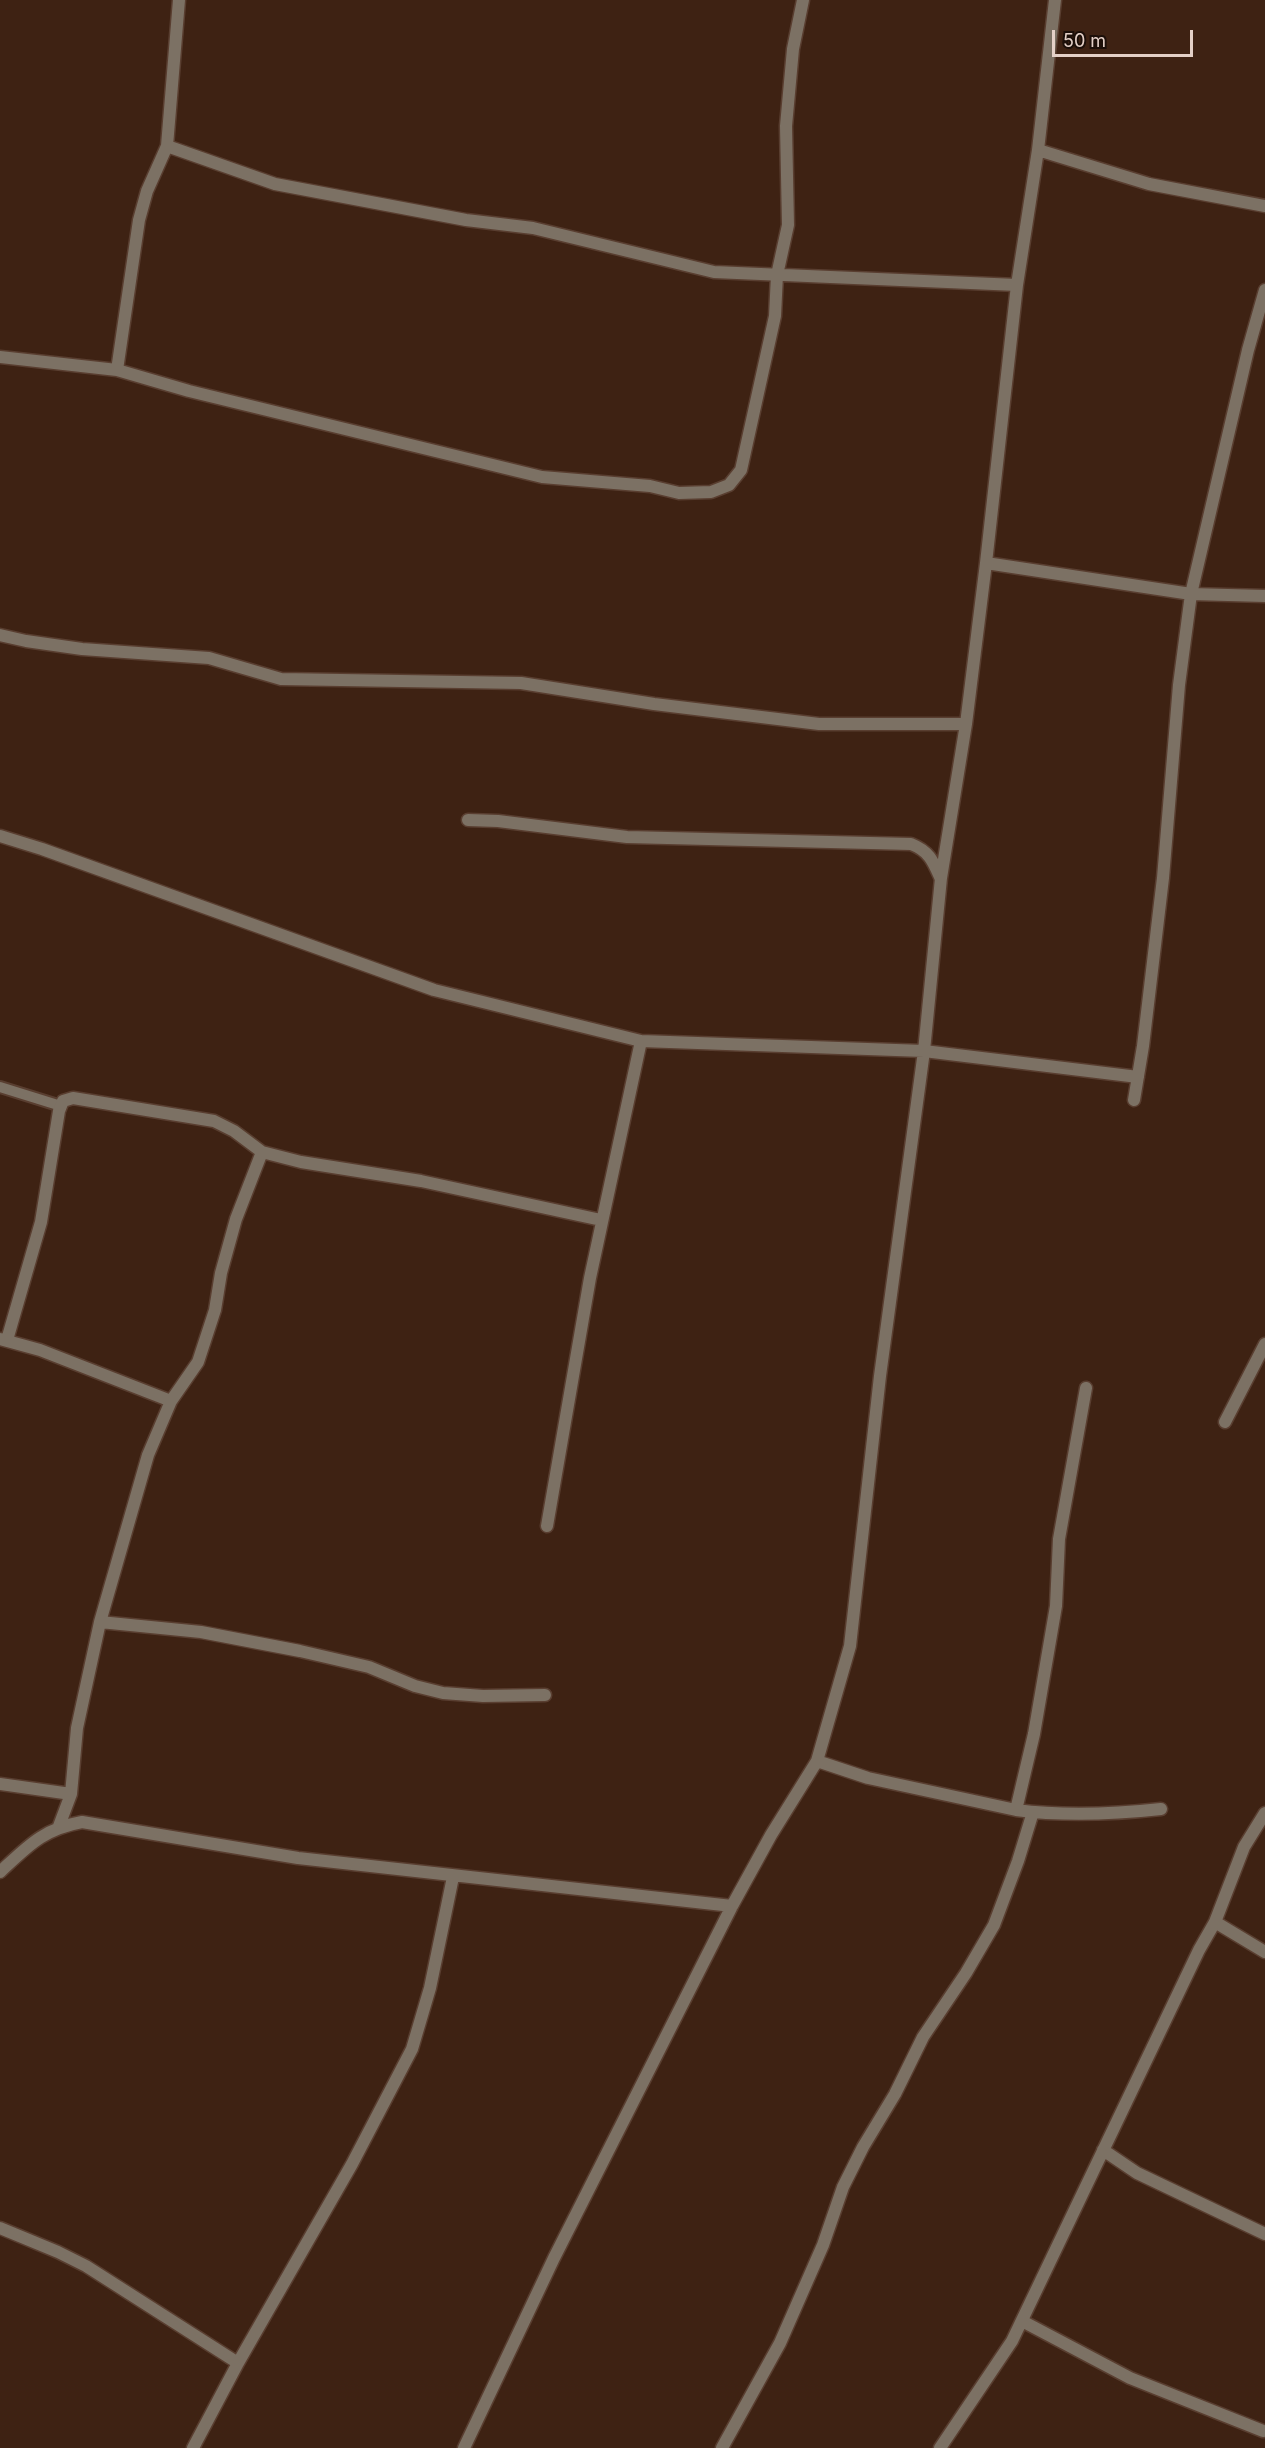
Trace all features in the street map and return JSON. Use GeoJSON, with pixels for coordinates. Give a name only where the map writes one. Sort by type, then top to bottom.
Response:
{"type":"FeatureCollection","features":[{"type":"Feature","properties":{"kind":"street"},"geometry":{"type":"LineString","coordinates":[[117,370],[139,220],[147,191],[167,146],[179,0]]}},
{"type":"Feature","properties":{"kind":"street"},"geometry":{"type":"LineString","coordinates":[[1,360],[117,370],[189,391],[542,477],[650,486],[679,493],[711,492],[729,485],[741,470],[776,316],[777,275],[788,225],[786,126],[793,50],[803,0]]}},
{"type":"Feature","properties":{"kind":"street"},"geometry":{"type":"LineString","coordinates":[[464,2448],[554,2258],[732,1906],[771,1835],[817,1761],[850,1646],[880,1376],[924,1051],[941,878],[966,724],[1017,285],[1038,150],[1055,0]]}},
{"type":"Feature","properties":{"kind":"street"},"geometry":{"type":"LineString","coordinates":[[167,146],[275,184],[466,220],[533,228],[714,272],[1017,285]]}},
{"type":"Feature","properties":{"kind":"street"},"geometry":{"type":"LineString","coordinates":[[1038,150],[1149,184],[1265,206]]}},
{"type":"Feature","properties":{"kind":"street"},"geometry":{"type":"LineString","coordinates":[[1134,1100],[1162,889],[1179,685],[1191,594],[1248,351],[1265,290]]}},
{"type":"Feature","properties":{"kind":"street"},"geometry":{"type":"LineString","coordinates":[[986,563],[1191,594],[1265,596]]}},
{"type":"Feature","properties":{"kind":"street"},"geometry":{"type":"LineString","coordinates":[[0,634],[26,641],[82,649],[209,658],[281,679],[521,683],[654,704],[819,724],[966,724]]}},
{"type":"Feature","properties":{"kind":"street"},"geometry":{"type":"LineString","coordinates":[[468,820],[498,821],[627,837],[911,844],[923,849],[933,860],[941,878]]}},
{"type":"Feature","properties":{"kind":"street"},"geometry":{"type":"LineString","coordinates":[[0,836],[434,990],[641,1041],[924,1051],[1138,1077]]}},
{"type":"Feature","properties":{"kind":"street"},"geometry":{"type":"LineString","coordinates":[[547,1526],[601,1220],[641,1041]]}},
{"type":"Feature","properties":{"kind":"street"},"geometry":{"type":"LineString","coordinates":[[171,1401],[40,1350],[3,1340],[36,1243],[63,1101],[73,1098],[214,1121],[234,1131],[262,1152],[301,1162],[421,1181],[601,1220]]}},
{"type":"Feature","properties":{"kind":"street"},"geometry":{"type":"LineString","coordinates":[[59,1826],[71,1794],[77,1728],[100,1622],[148,1455],[171,1401],[198,1362],[215,1310],[221,1273],[237,1219],[262,1152]]}},
{"type":"Feature","properties":{"kind":"street"},"geometry":{"type":"LineString","coordinates":[[1225,1422],[1265,1344]]}},
{"type":"Feature","properties":{"kind":"street"},"geometry":{"type":"LineString","coordinates":[[1016,1810],[1034,1734],[1056,1606],[1059,1539],[1086,1388]]}},
{"type":"Feature","properties":{"kind":"street"},"geometry":{"type":"LineString","coordinates":[[100,1622],[201,1632],[300,1651],[369,1667],[415,1686],[443,1693],[483,1696],[545,1695]]}},
{"type":"Feature","properties":{"kind":"street"},"geometry":{"type":"LineString","coordinates":[[817,1761],[868,1778],[1016,1810],[1125,1812],[1161,1809]]}},
{"type":"Feature","properties":{"kind":"street"},"geometry":{"type":"LineString","coordinates":[[0,1784],[71,1794]]}},
{"type":"Feature","properties":{"kind":"street"},"geometry":{"type":"LineString","coordinates":[[722,2448],[780,2343],[823,2245],[843,2187],[863,2147],[895,2094],[923,2037],[966,1973],[994,1925],[1034,1812]]}},
{"type":"Feature","properties":{"kind":"street"},"geometry":{"type":"LineString","coordinates":[[940,2448],[1012,2341],[1199,1950],[1215,1922],[1244,1847],[1265,1813]]}},
{"type":"Feature","properties":{"kind":"street"},"geometry":{"type":"LineString","coordinates":[[0,1872],[41,1836],[59,1826],[82,1822],[298,1858],[732,1906]]}},
{"type":"Feature","properties":{"kind":"street"},"geometry":{"type":"LineString","coordinates":[[193,2448],[238,2363],[352,2164],[411,2049],[430,1988],[453,1876]]}},
{"type":"Feature","properties":{"kind":"street"},"geometry":{"type":"LineString","coordinates":[[1215,1922],[1265,1952]]}},
{"type":"Feature","properties":{"kind":"street"},"geometry":{"type":"LineString","coordinates":[[1103,2150],[1137,2173],[1265,2234]]}},
{"type":"Feature","properties":{"kind":"street"},"geometry":{"type":"LineString","coordinates":[[0,2228],[86,2266],[238,2363]]}},
{"type":"Feature","properties":{"kind":"street"},"geometry":{"type":"LineString","coordinates":[[1022,2321],[1130,2378],[1263,2431]]}},
{"type":"Feature","properties":{"kind":"lane"},"geometry":{"type":"LineString","coordinates":[[0,1087],[61,1106]]}}]}
